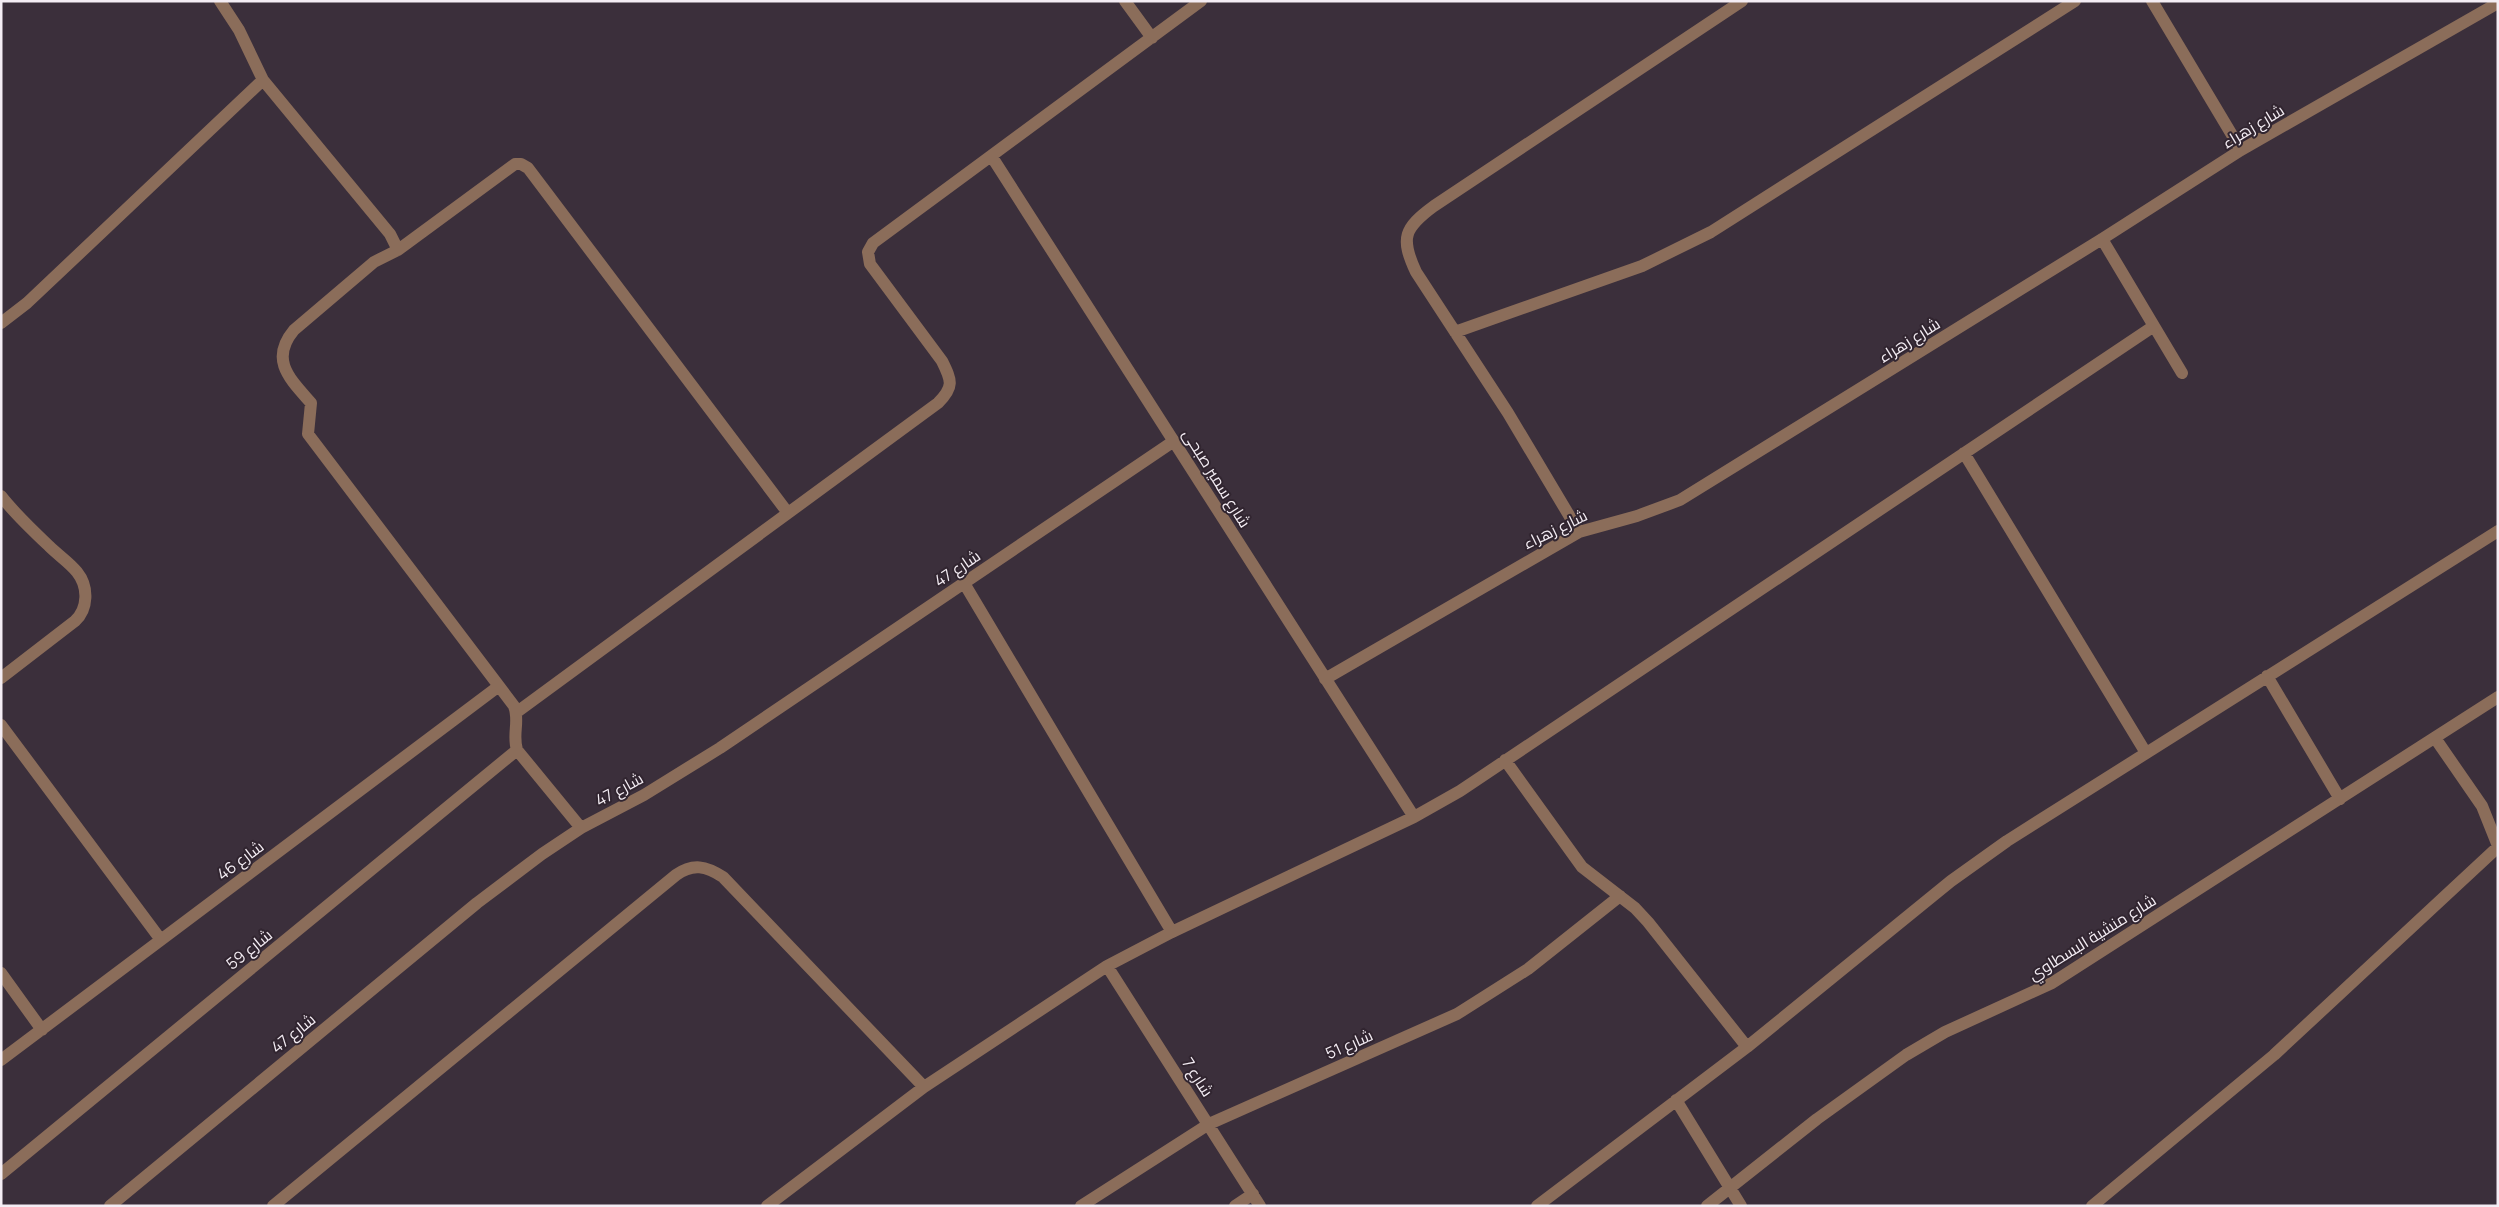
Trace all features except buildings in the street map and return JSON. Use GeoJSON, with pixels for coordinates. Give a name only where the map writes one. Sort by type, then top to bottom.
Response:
{"type":"FeatureCollection","features":[{"type":"Feature","properties":{"kind":"street"},"geometry":{"type":"LineString","coordinates":[[220,1],[239,30],[263,80],[390,234],[398,250]]}},
{"type":"Feature","properties":{"kind":"street"},"geometry":{"type":"LineString","coordinates":[[1125,1],[1152,38]]}},
{"type":"Feature","properties":{"kind":"street"},"geometry":{"type":"LineString","coordinates":[[516,712],[946,395],[951,386],[942,361],[870,264],[868,252],[872,243],[992,157],[1201,1]]}},
{"type":"Feature","properties":{"kind":"street"},"geometry":{"type":"LineString","coordinates":[[1578,532],[1508,413],[1416,272],[1406,251],[1406,233],[1416,219],[1742,1]]}},
{"type":"Feature","properties":{"kind":"street"},"geometry":{"type":"LineString","coordinates":[[1455,332],[1642,266],[1711,232],[2074,1]]}},
{"type":"Feature","properties":{"kind":"street"},"geometry":{"type":"LineString","coordinates":[[2152,1],[2241,150]]}},
{"type":"Feature","properties":{"kind":"street","name":"شارع زهراء"},"geometry":{"type":"LineString","coordinates":[[1326,679],[1578,532],[1644,514],[1680,500],[2102,239],[2241,150],[2498,3]]}},
{"type":"Feature","properties":{"kind":"street"},"geometry":{"type":"LineString","coordinates":[[1,323],[27,303],[263,80]]}},
{"type":"Feature","properties":{"kind":"street","name":"شارع سمير صبحى"},"geometry":{"type":"LineString","coordinates":[[992,157],[1414,817]]}},
{"type":"Feature","properties":{"kind":"street"},"geometry":{"type":"LineString","coordinates":[[581,828],[517,750],[514,742],[516,712],[499,686],[308,434],[310,403],[284,370],[281,352],[285,340],[294,330],[374,262],[398,250],[515,164],[521,164],[528,168],[788,513]]}},
{"type":"Feature","properties":{"kind":"street"},"geometry":{"type":"LineString","coordinates":[[2102,239],[2182,373]]}},
{"type":"Feature","properties":{"kind":"street"},"geometry":{"type":"LineString","coordinates":[[767,1206],[924,1087],[1107,966],[1172,932],[1414,817],[1460,791],[2154,326]]}},
{"type":"Feature","properties":{"kind":"street","name":"شارع 47"},"geometry":{"type":"LineString","coordinates":[[110,1206],[477,903],[542,854],[581,828],[644,795],[720,748],[1174,441]]}},
{"type":"Feature","properties":{"kind":"street"},"geometry":{"type":"LineString","coordinates":[[1964,453],[2146,753]]}},
{"type":"Feature","properties":{"kind":"street"},"geometry":{"type":"LineString","coordinates":[[1,496],[78,573],[85,591],[85,604],[83,614],[1,678]]}},
{"type":"Feature","properties":{"kind":"street"},"geometry":{"type":"LineString","coordinates":[[1537,1206],[1747,1047],[1951,880],[2007,841],[2498,531]]}},
{"type":"Feature","properties":{"kind":"street"},"geometry":{"type":"LineString","coordinates":[[964,583],[1172,932]]}},
{"type":"Feature","properties":{"kind":"street"},"geometry":{"type":"LineString","coordinates":[[2267,676],[2340,799]]}},
{"type":"Feature","properties":{"kind":"street","name":"شارع 46"},"geometry":{"type":"LineString","coordinates":[[1,1060],[499,686]]}},
{"type":"Feature","properties":{"kind":"street","name":"شارع منشية البسطاوي"},"geometry":{"type":"LineString","coordinates":[[1707,1206],[1817,1119],[1906,1054],[1945,1032],[2052,983],[2498,697]]}},
{"type":"Feature","properties":{"kind":"street"},"geometry":{"type":"LineString","coordinates":[[1,725],[161,940]]}},
{"type":"Feature","properties":{"kind":"street"},"geometry":{"type":"LineString","coordinates":[[2092,1206],[2274,1055],[2498,846],[2482,806],[2435,738]]}},
{"type":"Feature","properties":{"kind":"street","name":"شارع 59"},"geometry":{"type":"LineString","coordinates":[[1,1174],[517,750]]}},
{"type":"Feature","properties":{"kind":"street"},"geometry":{"type":"LineString","coordinates":[[1505,760],[1582,867],[1600,883],[1620,896],[1648,922],[1747,1047]]}},
{"type":"Feature","properties":{"kind":"street"},"geometry":{"type":"LineString","coordinates":[[273,1206],[676,875],[685,869],[698,866],[710,869],[723,877],[924,1087]]}},
{"type":"Feature","properties":{"kind":"street","name":"شارع 51"},"geometry":{"type":"LineString","coordinates":[[1081,1206],[1209,1124],[1457,1014],[1528,969],[1620,896]]}},
{"type":"Feature","properties":{"kind":"street","name":"شارع 7"},"geometry":{"type":"LineString","coordinates":[[1107,966],[1260,1206]]}},
{"type":"Feature","properties":{"kind":"street"},"geometry":{"type":"LineString","coordinates":[[1,973],[42,1030]]}},
{"type":"Feature","properties":{"kind":"street"},"geometry":{"type":"LineString","coordinates":[[1676,1100],[1741,1206]]}},
{"type":"Feature","properties":{"kind":"street"},"geometry":{"type":"LineString","coordinates":[[1235,1206],[1253,1194]]}}]}
